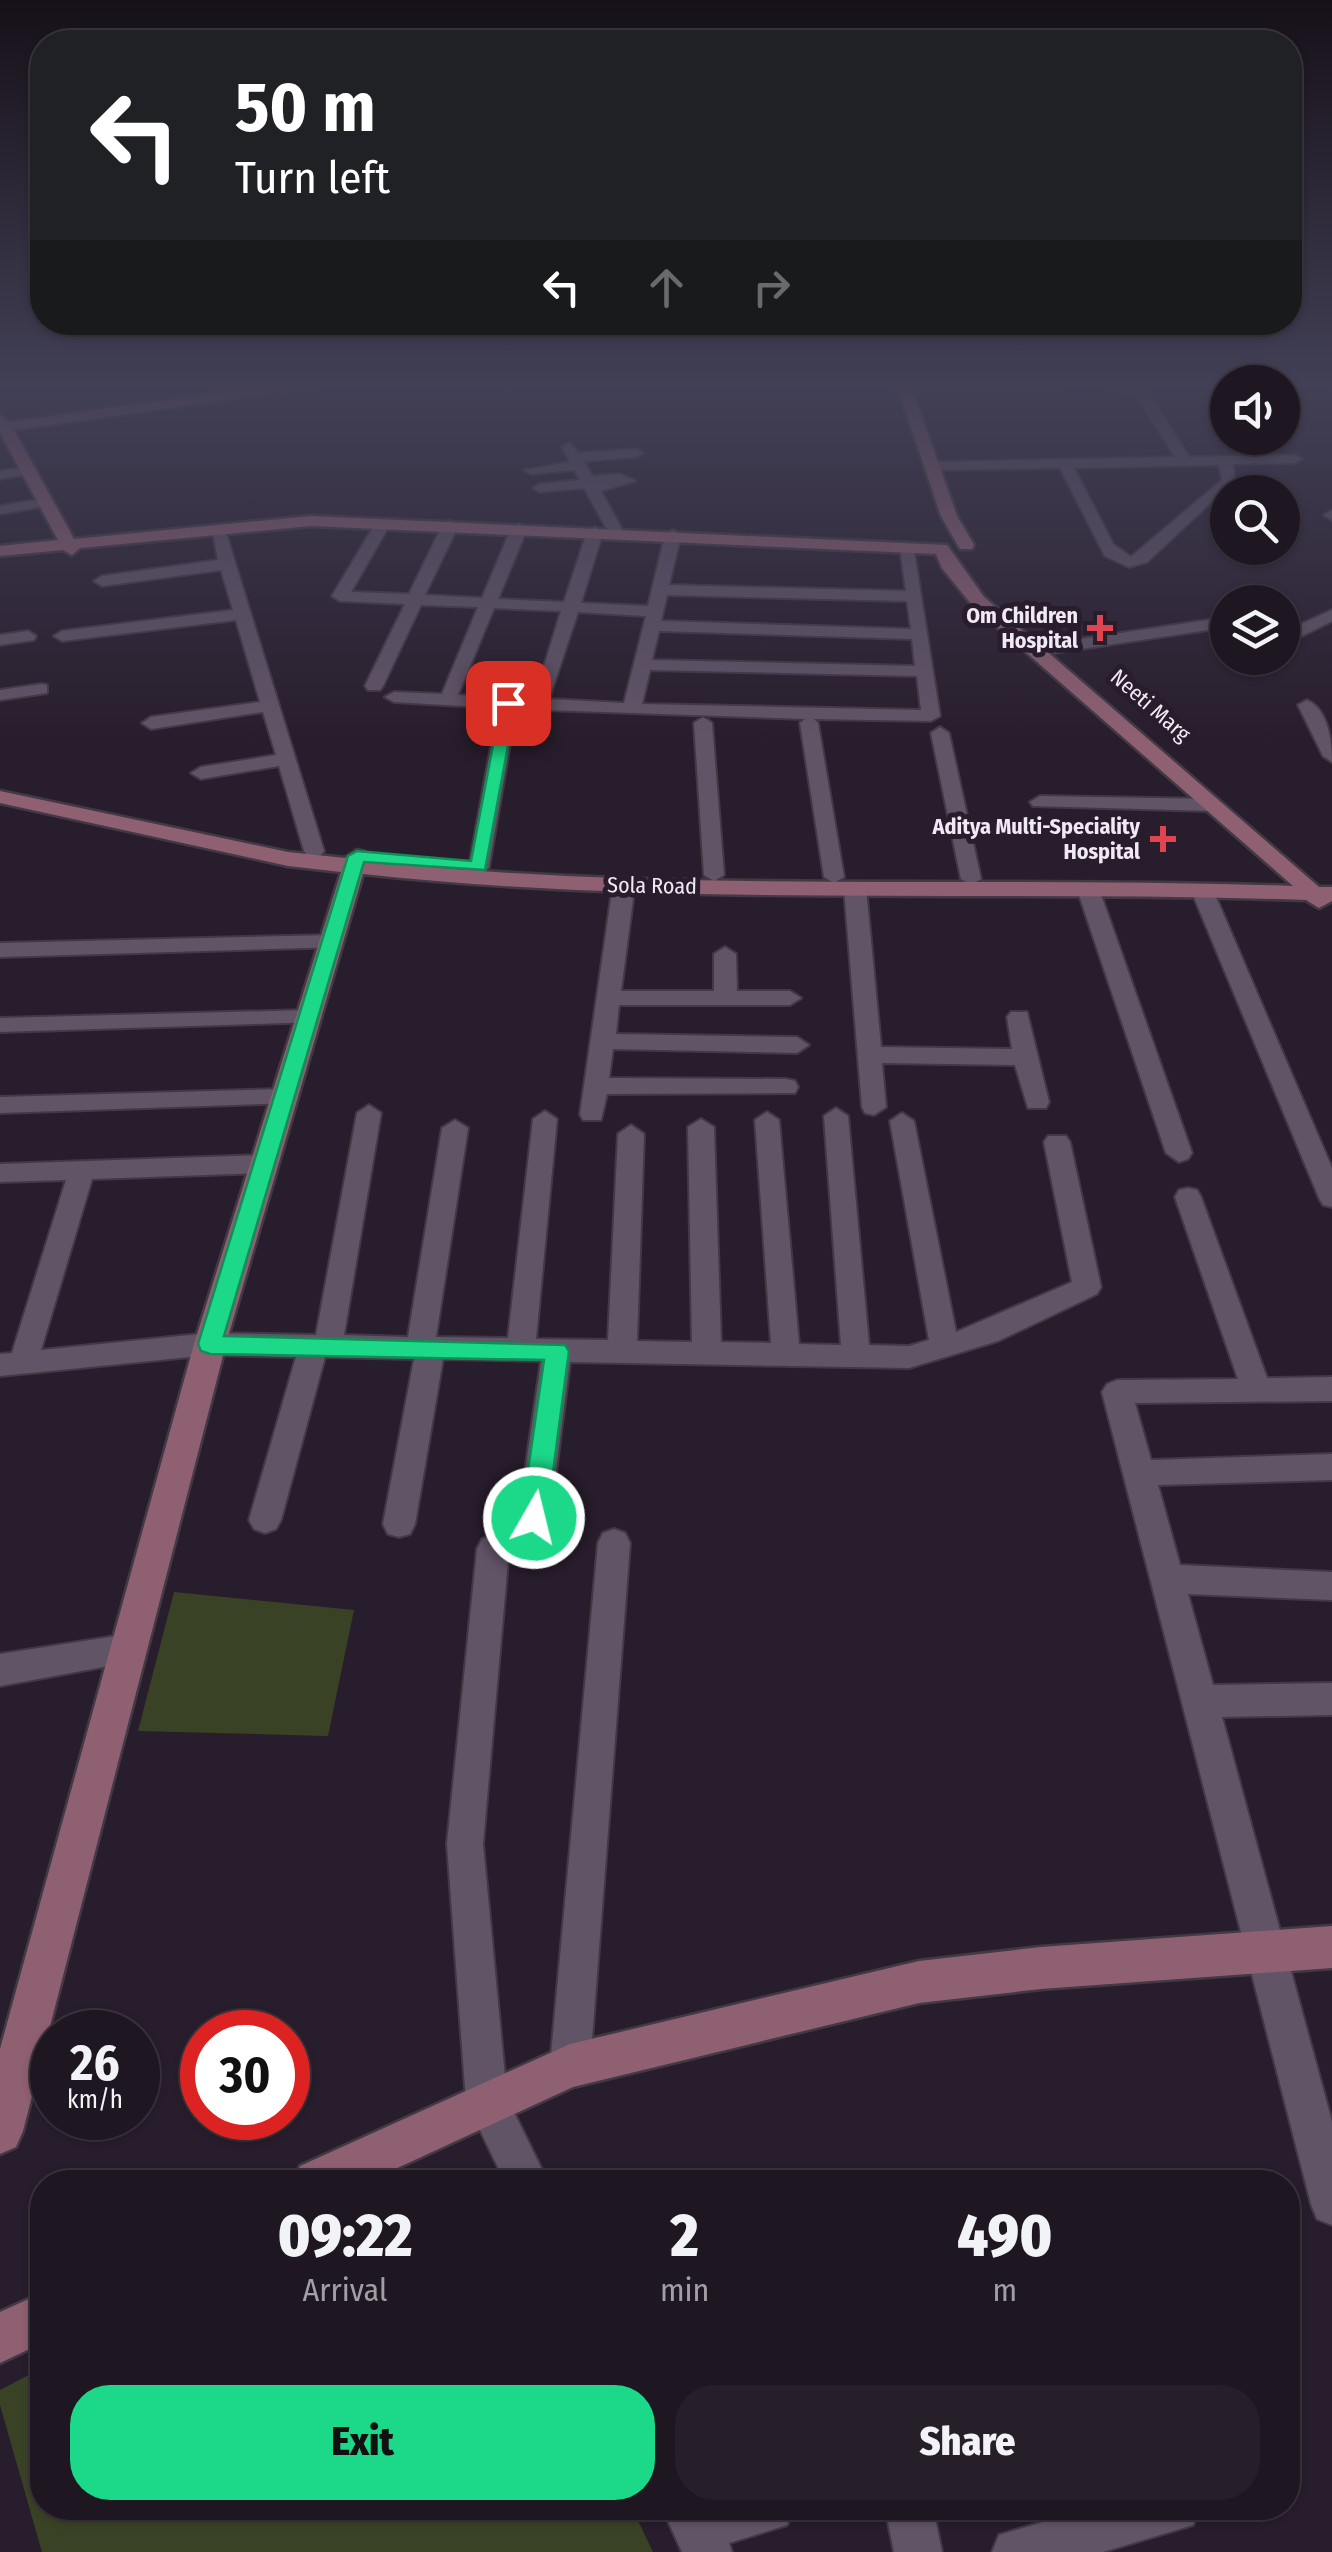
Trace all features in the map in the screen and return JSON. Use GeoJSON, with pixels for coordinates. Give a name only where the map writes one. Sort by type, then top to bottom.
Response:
{"type":"FeatureCollection","features":[{"type":"Feature","properties":{"kind":"main road"},"geometry":{"type":"LineString","coordinates":[[44,502],[71,548]]}},
{"type":"Feature","properties":{"kind":"main road"},"geometry":{"type":"LineString","coordinates":[[931,502],[948,564],[978,601],[1210,804],[1323,886],[1332,914]]}},
{"type":"Feature","properties":{"kind":"main road","name":"Neeti Marg"},"geometry":{"type":"LineString","coordinates":[[944,502],[966,546],[968,565],[978,585],[1323,886]]}},
{"type":"Feature","properties":{"kind":"main road"},"geometry":{"type":"LineString","coordinates":[[35,504],[48,550]]}},
{"type":"Feature","properties":{"kind":"main road"},"geometry":{"type":"LineString","coordinates":[[0,554],[311,521],[908,548],[943,546]]}},
{"type":"Feature","properties":{"kind":"main road"},"geometry":{"type":"LineString","coordinates":[[835,544],[966,546]]}},
{"type":"Feature","properties":{"kind":"main road","name":"Sola Road"},"geometry":{"type":"LineString","coordinates":[[0,786],[183,830],[314,850],[355,863],[1088,889],[1323,886]]}},
{"type":"Feature","properties":{"kind":"main road","name":"Sola Road"},"geometry":{"type":"LineString","coordinates":[[0,796],[186,840],[454,878],[624,884],[971,880],[1323,886]]}},
{"type":"Feature","properties":{"kind":"main road"},"geometry":{"type":"LineString","coordinates":[[0,2132],[210,1344],[355,863]]}},
{"type":"Feature","properties":{"kind":"main road"},"geometry":{"type":"LineString","coordinates":[[341,2170],[570,2066],[919,1982],[1332,1947]]}},
{"type":"Feature","properties":{"kind":"main road"},"geometry":{"type":"LineString","coordinates":[[0,2338],[30,2323]]}},
{"type":"Feature","properties":{"kind":"street"},"geometry":{"type":"LineString","coordinates":[[599,502],[616,533]]}},
{"type":"Feature","properties":{"kind":"street"},"geometry":{"type":"LineString","coordinates":[[1084,502],[1104,544],[1111,553],[1129,562],[1140,558],[1203,502]]}},
{"type":"Feature","properties":{"kind":"street"},"geometry":{"type":"LineString","coordinates":[[0,510],[35,504]]}},
{"type":"Feature","properties":{"kind":"street"},"geometry":{"type":"LineString","coordinates":[[382,524],[340,596],[572,607],[653,618],[920,634]]}},
{"type":"Feature","properties":{"kind":"street"},"geometry":{"type":"LineString","coordinates":[[374,686],[450,526]]}},
{"type":"Feature","properties":{"kind":"street"},"geometry":{"type":"LineString","coordinates":[[450,694],[519,529]]}},
{"type":"Feature","properties":{"kind":"street"},"geometry":{"type":"LineString","coordinates":[[217,530],[314,850]]}},
{"type":"Feature","properties":{"kind":"street"},"geometry":{"type":"LineString","coordinates":[[542,697],[595,532]]}},
{"type":"Feature","properties":{"kind":"street"},"geometry":{"type":"LineString","coordinates":[[632,709],[673,535]]}},
{"type":"Feature","properties":{"kind":"street"},"geometry":{"type":"LineString","coordinates":[[394,697],[632,709],[930,716],[908,548]]}},
{"type":"Feature","properties":{"kind":"street"},"geometry":{"type":"LineString","coordinates":[[102,581],[227,564]]}},
{"type":"Feature","properties":{"kind":"street"},"geometry":{"type":"LineString","coordinates":[[660,590],[914,596]]}},
{"type":"Feature","properties":{"kind":"street"},"geometry":{"type":"LineString","coordinates":[[62,636],[242,614]]}},
{"type":"Feature","properties":{"kind":"street"},"geometry":{"type":"LineString","coordinates":[[1300,630],[1332,615]]}},
{"type":"Feature","properties":{"kind":"street"},"geometry":{"type":"LineString","coordinates":[[1047,648],[1210,625]]}},
{"type":"Feature","properties":{"kind":"street"},"geometry":{"type":"LineString","coordinates":[[0,640],[28,636]]}},
{"type":"Feature","properties":{"kind":"street"},"geometry":{"type":"LineString","coordinates":[[642,665],[924,671]]}},
{"type":"Feature","properties":{"kind":"street"},"geometry":{"type":"LineString","coordinates":[[0,695],[41,689]]}},
{"type":"Feature","properties":{"kind":"street"},"geometry":{"type":"LineString","coordinates":[[479,867],[508,703]]}},
{"type":"Feature","properties":{"kind":"street"},"geometry":{"type":"LineString","coordinates":[[150,723],[270,706]]}},
{"type":"Feature","properties":{"kind":"street"},"geometry":{"type":"LineString","coordinates":[[1307,706],[1332,756]]}},
{"type":"Feature","properties":{"kind":"street"},"geometry":{"type":"LineString","coordinates":[[703,723],[714,875]]}},
{"type":"Feature","properties":{"kind":"street"},"geometry":{"type":"LineString","coordinates":[[808,723],[845,883],[874,1106]]}},
{"type":"Feature","properties":{"kind":"street"},"geometry":{"type":"LineString","coordinates":[[940,733],[971,880]]}},
{"type":"Feature","properties":{"kind":"street"},"geometry":{"type":"LineString","coordinates":[[200,773],[286,758]]}},
{"type":"Feature","properties":{"kind":"street"},"geometry":{"type":"LineString","coordinates":[[1040,802],[1210,804]]}},
{"type":"Feature","properties":{"kind":"street"},"geometry":{"type":"LineString","coordinates":[[592,1114],[624,884]]}},
{"type":"Feature","properties":{"kind":"street"},"geometry":{"type":"LineString","coordinates":[[1088,889],[1179,1152]]}},
{"type":"Feature","properties":{"kind":"street"},"geometry":{"type":"LineString","coordinates":[[1202,890],[1332,1198]]}},
{"type":"Feature","properties":{"kind":"street"},"geometry":{"type":"LineString","coordinates":[[0,950],[331,942]]}},
{"type":"Feature","properties":{"kind":"street"},"geometry":{"type":"LineString","coordinates":[[725,954],[726,998]]}},
{"type":"Feature","properties":{"kind":"street"},"geometry":{"type":"LineString","coordinates":[[609,998],[790,998]]}},
{"type":"Feature","properties":{"kind":"street"},"geometry":{"type":"LineString","coordinates":[[0,1025],[309,1017]]}},
{"type":"Feature","properties":{"kind":"street"},"geometry":{"type":"LineString","coordinates":[[1019,1017],[1037,1102]]}},
{"type":"Feature","properties":{"kind":"street"},"geometry":{"type":"LineString","coordinates":[[602,1041],[797,1045]]}},
{"type":"Feature","properties":{"kind":"street"},"geometry":{"type":"LineString","coordinates":[[870,1055],[1025,1057]]}},
{"type":"Feature","properties":{"kind":"street"},"geometry":{"type":"LineString","coordinates":[[596,1086],[786,1087]]}},
{"type":"Feature","properties":{"kind":"street"},"geometry":{"type":"LineString","coordinates":[[0,1105],[285,1096]]}},
{"type":"Feature","properties":{"kind":"street"},"geometry":{"type":"LineString","coordinates":[[265,1520],[321,1347],[369,1113]]}},
{"type":"Feature","properties":{"kind":"street"},"geometry":{"type":"LineString","coordinates":[[836,1116],[856,1356]]}},
{"type":"Feature","properties":{"kind":"street"},"geometry":{"type":"LineString","coordinates":[[521,1350],[546,1118]]}},
{"type":"Feature","properties":{"kind":"street"},"geometry":{"type":"LineString","coordinates":[[767,1120],[786,1355]]}},
{"type":"Feature","properties":{"kind":"street"},"geometry":{"type":"LineString","coordinates":[[902,1121],[944,1346]]}},
{"type":"Feature","properties":{"kind":"street"},"geometry":{"type":"LineString","coordinates":[[399,1524],[455,1128]]}},
{"type":"Feature","properties":{"kind":"street"},"geometry":{"type":"LineString","coordinates":[[701,1128],[707,1354]]}},
{"type":"Feature","properties":{"kind":"street"},"geometry":{"type":"LineString","coordinates":[[622,1352],[631,1134]]}},
{"type":"Feature","properties":{"kind":"street"},"geometry":{"type":"LineString","coordinates":[[82,1170],[12,1364],[210,1344],[910,1357],[988,1333],[1087,1287],[1057,1142]]}},
{"type":"Feature","properties":{"kind":"street"},"geometry":{"type":"LineString","coordinates":[[0,1172],[264,1164]]}},
{"type":"Feature","properties":{"kind":"street"},"geometry":{"type":"LineString","coordinates":[[1188,1197],[1256,1388]]}},
{"type":"Feature","properties":{"kind":"street"},"geometry":{"type":"LineString","coordinates":[[534,1518],[557,1351]]}},
{"type":"Feature","properties":{"kind":"street"},"geometry":{"type":"LineString","coordinates":[[1332,1389],[1117,1392],[1332,2204]]}},
{"type":"Feature","properties":{"kind":"street"},"geometry":{"type":"LineString","coordinates":[[1139,1473],[1332,1467]]}},
{"type":"Feature","properties":{"kind":"street"},"geometry":{"type":"LineString","coordinates":[[570,2066],[614,1543]]}},
{"type":"Feature","properties":{"kind":"street"},"geometry":{"type":"LineString","coordinates":[[493,1549],[465,1844],[487,2101],[521,2170]]}},
{"type":"Feature","properties":{"kind":"street"},"geometry":{"type":"LineString","coordinates":[[1168,1579],[1332,1586]]}},
{"type":"Feature","properties":{"kind":"street"},"geometry":{"type":"LineString","coordinates":[[0,1670],[129,1649]]}},
{"type":"Feature","properties":{"kind":"street"},"geometry":{"type":"LineString","coordinates":[[1201,1701],[1332,1699]]}},
{"type":"Feature","properties":{"kind":"street"},"geometry":{"type":"LineString","coordinates":[[697,2529],[728,2520]]}},
{"type":"Feature","properties":{"kind":"street"},"geometry":{"type":"LineString","coordinates":[[911,2520],[918,2552]]}},
{"type":"Feature","properties":{"kind":"street"},"geometry":{"type":"LineString","coordinates":[[1016,2552],[1132,2520]]}},
{"type":"Feature","properties":{"kind":"green space"},"geometry":{"type":"Polygon","coordinates":[[[174,1592],[354,1610],[328,1736],[138,1731],[174,1592]]]}},
{"type":"Feature","properties":{"kind":"green space"},"geometry":{"type":"Polygon","coordinates":[[[30,2374],[30,2510],[0,2405],[0,2390],[30,2374]]]}},
{"type":"Feature","properties":{"kind":"green space"},"geometry":{"type":"Polygon","coordinates":[[[33,2520],[638,2520],[653,2552],[42,2552],[33,2520]]]}},
{"type":"Feature","properties":{"kind":"place","name":"Om Children Hospital"},"geometry":{"type":"Point","coordinates":[1100,628]}},
{"type":"Feature","properties":{"kind":"place","name":"Aditya Multi-Speciality Hospital"},"geometry":{"type":"Point","coordinates":[1163,839]}},
{"type":"Feature","properties":{"kind":"route"},"geometry":{"type":"LineString","coordinates":[[508,703],[479,867],[357,856],[210,1344],[557,1351],[534,1518]]}}]}
